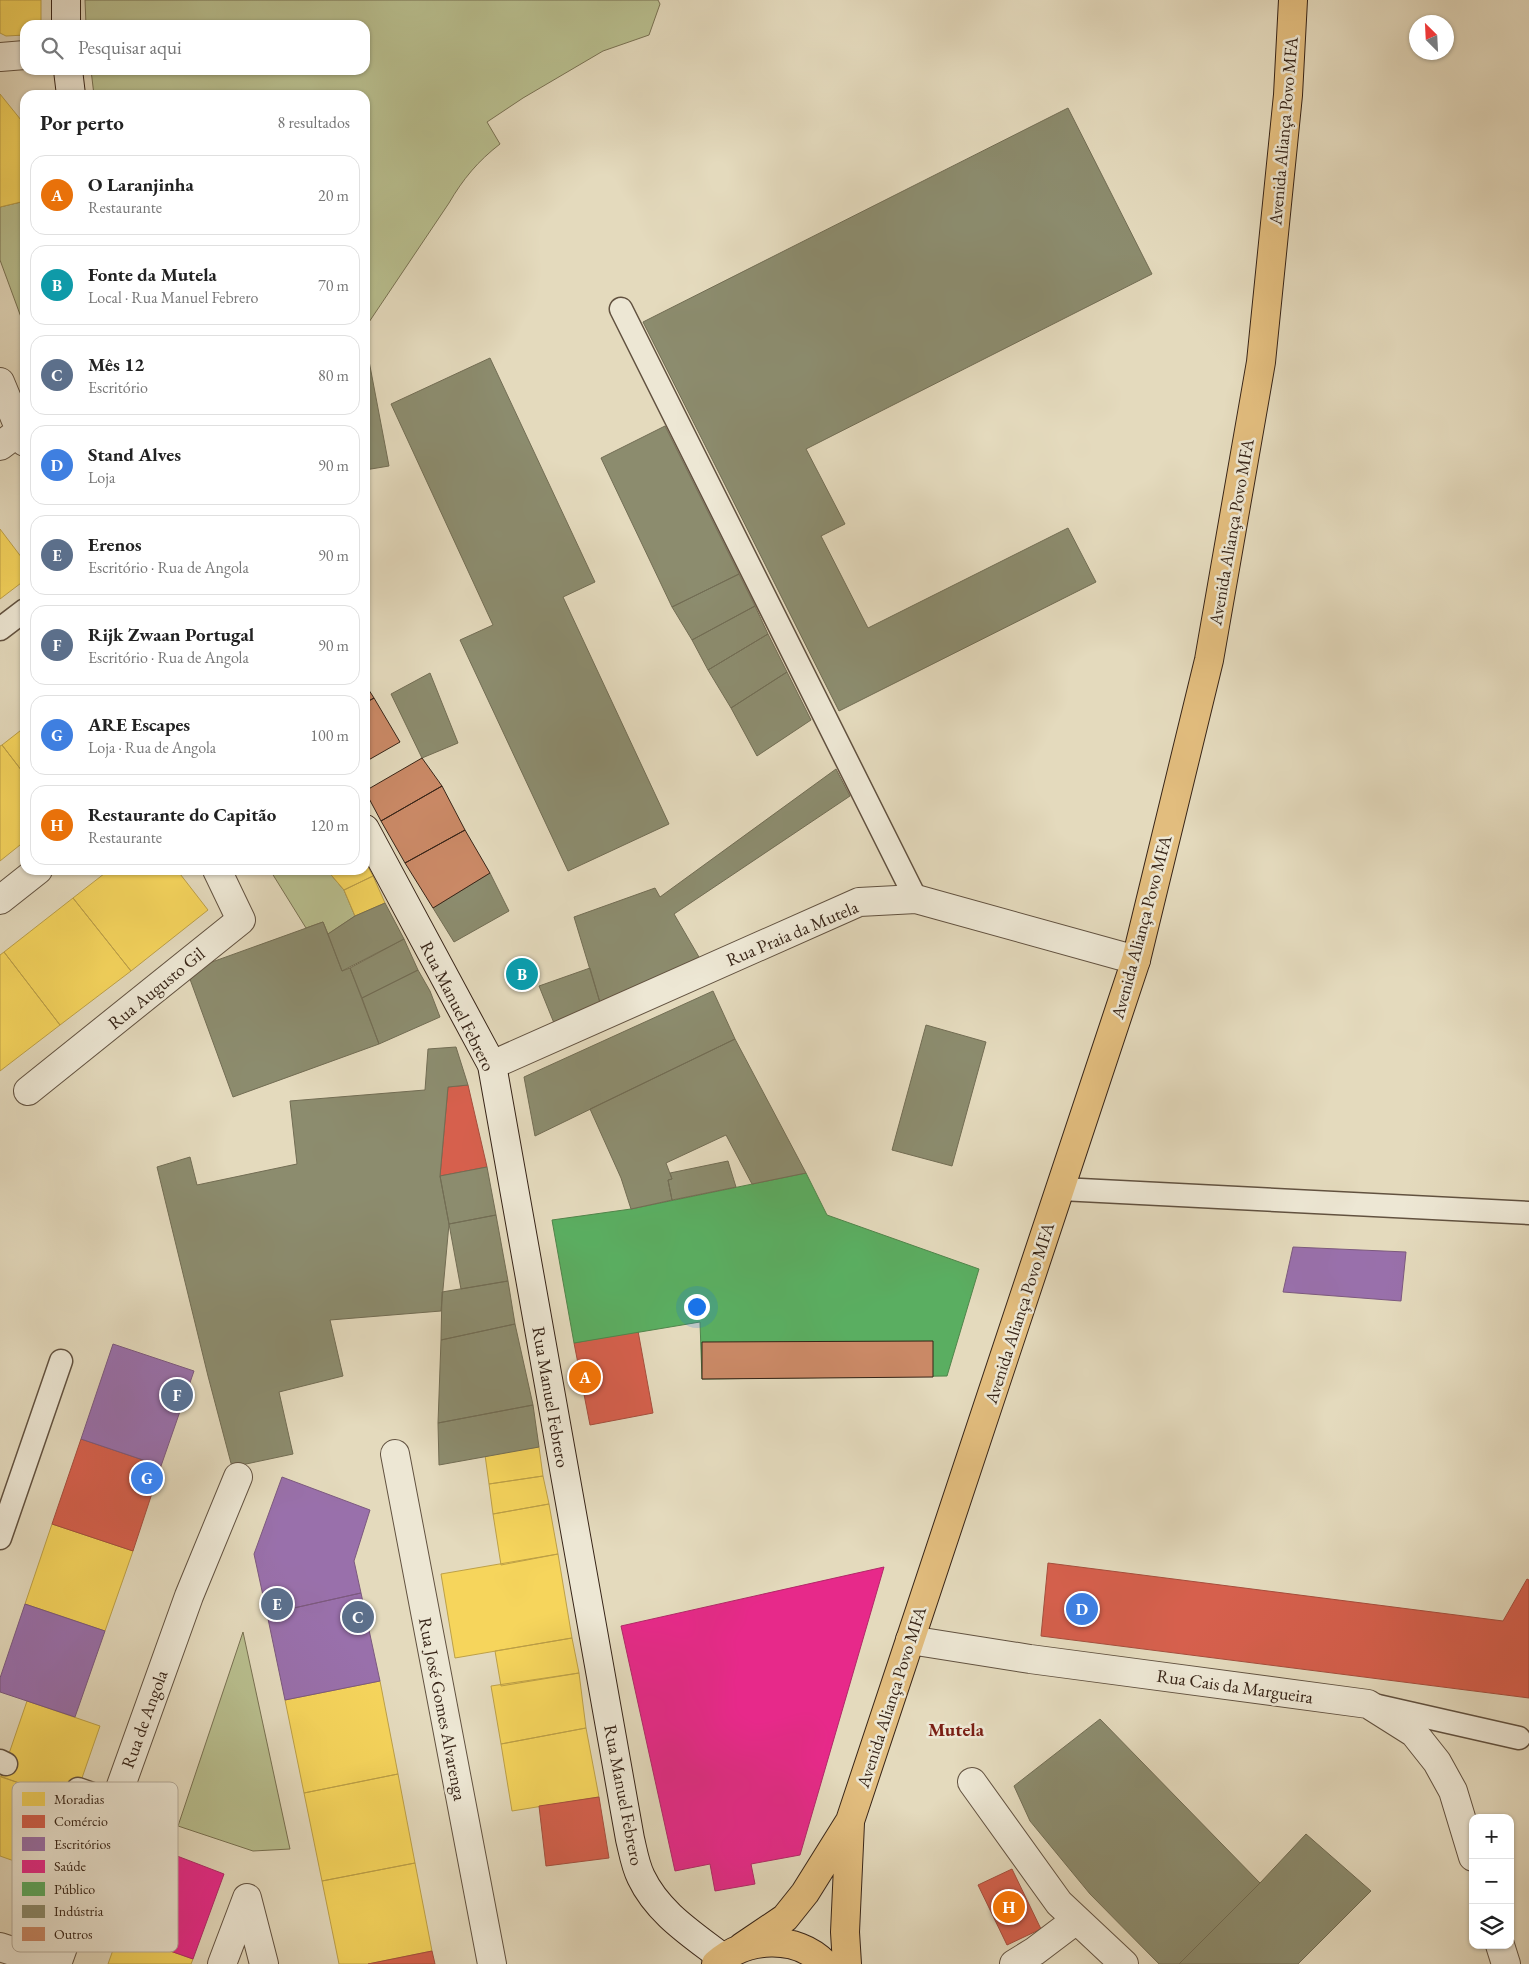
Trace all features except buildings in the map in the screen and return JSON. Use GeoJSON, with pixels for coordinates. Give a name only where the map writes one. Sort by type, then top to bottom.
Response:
{"type":"FeatureCollection","features":[{"type":"Feature","properties":{"kind":"main road","name":"Avenida Aliança Povo MFA"},"geometry":{"type":"LineString","coordinates":[[727,1956],[785,1918],[805,1893],[850,1822],[1136,960],[1209,660],[1261,362],[1288,95],[1293,0]]}},
{"type":"Feature","properties":{"kind":"main road","name":"Avenida Aliança Povo MFA"},"geometry":{"type":"LineString","coordinates":[[847,1964],[845,1932],[850,1822]]}},
{"type":"Feature","properties":{"kind":"main road"},"geometry":{"type":"LineString","coordinates":[[727,1956],[764,1942],[787,1944],[804,1950],[825,1964]]}},
{"type":"Feature","properties":{"kind":"street"},"geometry":{"type":"LineString","coordinates":[[66,0],[66,20]]}},
{"type":"Feature","properties":{"kind":"street"},"geometry":{"type":"LineString","coordinates":[[0,57],[20,55]]}},
{"type":"Feature","properties":{"kind":"street"},"geometry":{"type":"LineString","coordinates":[[69,75],[70,90]]}},
{"type":"Feature","properties":{"kind":"street"},"geometry":{"type":"LineString","coordinates":[[0,382],[15,440]]}},
{"type":"Feature","properties":{"kind":"street","name":"Rua Manuel Febrero"},"geometry":{"type":"LineString","coordinates":[[370,838],[492,1066],[630,1839],[640,1876],[659,1905],[675,1922],[727,1956]]}},
{"type":"Feature","properties":{"kind":"street"},"geometry":{"type":"LineString","coordinates":[[0,900],[32,875]]}},
{"type":"Feature","properties":{"kind":"street","name":"Rua Augusto Gil"},"geometry":{"type":"LineString","coordinates":[[28,1091],[241,920],[219,875]]}},
{"type":"Feature","properties":{"kind":"street","name":"Rua Praia da Mutela"},"geometry":{"type":"LineString","coordinates":[[492,1066],[859,902],[916,899],[1136,960]]}},
{"type":"Feature","properties":{"kind":"street","name":"Rua José Gomes Alvarenga"},"geometry":{"type":"LineString","coordinates":[[395,1454],[492,1964]]}},
{"type":"Feature","properties":{"kind":"street","name":"Rua de Angola"},"geometry":{"type":"LineString","coordinates":[[121,1782],[188,1596],[238,1477]]}},
{"type":"Feature","properties":{"kind":"street","name":"Rua Cais da Margueira"},"geometry":{"type":"LineString","coordinates":[[910,1640],[1030,1659],[1368,1704],[1414,1733],[1437,1762],[1452,1791],[1469,1844]]}},
{"type":"Feature","properties":{"kind":"street"},"geometry":{"type":"LineString","coordinates":[[972,1782],[1059,1903],[1124,1964]]}},
{"type":"Feature","properties":{"kind":"street"},"geometry":{"type":"LineString","coordinates":[[222,1964],[247,1898],[264,1964]]}},
{"type":"Feature","properties":{"kind":"street"},"geometry":{"type":"LineString","coordinates":[[1014,1964],[1035,1951],[1076,1920]]}},
{"type":"Feature","properties":{"kind":"street"},"geometry":{"type":"LineString","coordinates":[[0,1947],[12,1951]]}},
{"type":"Feature","properties":{"kind":"street"},"geometry":{"type":"LineString","coordinates":[[1501,1949],[1506,1964]]}},
{"type":"Feature","properties":{"kind":"street"},"geometry":{"type":"LineString","coordinates":[[15,1952],[52,1964]]}},
{"type":"Feature","properties":{"kind":"street","name":"Rua de Angola"},"geometry":{"type":"LineString","coordinates":[[57,1964],[61,1952]]}},
{"type":"Feature","properties":{"kind":"lane"},"geometry":{"type":"LineString","coordinates":[[621,309],[916,899]]}},
{"type":"Feature","properties":{"kind":"lane"},"geometry":{"type":"LineString","coordinates":[[0,629],[20,614]]}},
{"type":"Feature","properties":{"kind":"lane"},"geometry":{"type":"LineString","coordinates":[[1061,1189],[1529,1213]]}},
{"type":"Feature","properties":{"kind":"lane"},"geometry":{"type":"LineString","coordinates":[[0,1538],[61,1362]]}},
{"type":"Feature","properties":{"kind":"lane"},"geometry":{"type":"LineString","coordinates":[[1368,1704],[1519,1738]]}},
{"type":"Feature","properties":{"kind":"green space"},"geometry":{"type":"Polygon","coordinates":[[[85,0],[658,0],[660,4],[649,35],[603,51],[523,98],[487,122],[500,144],[465,178],[370,321],[370,90],[93,90],[92,75],[370,75],[370,20],[86,20],[85,0]]]}},
{"type":"Feature","properties":{"kind":"green space"},"geometry":{"type":"Polygon","coordinates":[[[20,202],[20,314],[0,260],[0,207],[20,202]]]}},
{"type":"Feature","properties":{"kind":"green space"},"geometry":{"type":"Polygon","coordinates":[[[273,875],[331,875],[344,890],[355,916],[328,934],[323,922],[306,928],[273,875]]]}},
{"type":"Feature","properties":{"kind":"green space"},"geometry":{"type":"Polygon","coordinates":[[[243,1632],[290,1849],[253,1851],[178,1826],[243,1632]]]}},
{"type":"Feature","properties":{"kind":"place","name":"Fonte da Mutela"},"geometry":{"type":"Point","coordinates":[522,974]}},
{"type":"Feature","properties":{"kind":"place","name":"O Laranjinha"},"geometry":{"type":"Point","coordinates":[585,1377]}},
{"type":"Feature","properties":{"kind":"place","name":"Rijk Zwaan Portugal"},"geometry":{"type":"Point","coordinates":[177,1395]}},
{"type":"Feature","properties":{"kind":"place","name":"ARE Escapes"},"geometry":{"type":"Point","coordinates":[147,1478]}},
{"type":"Feature","properties":{"kind":"place","name":"Erenos"},"geometry":{"type":"Point","coordinates":[277,1604]}},
{"type":"Feature","properties":{"kind":"place","name":"Stand Alves"},"geometry":{"type":"Point","coordinates":[1082,1609]}},
{"type":"Feature","properties":{"kind":"place","name":"Mês 12"},"geometry":{"type":"Point","coordinates":[358,1617]}},
{"type":"Feature","properties":{"kind":"place","name":"Restaurante do Capitão"},"geometry":{"type":"Point","coordinates":[1009,1907]}},
{"type":"Feature","properties":{"kind":"district","name":"Mutela"},"geometry":{"type":"Point","coordinates":[956,1729]}}]}
